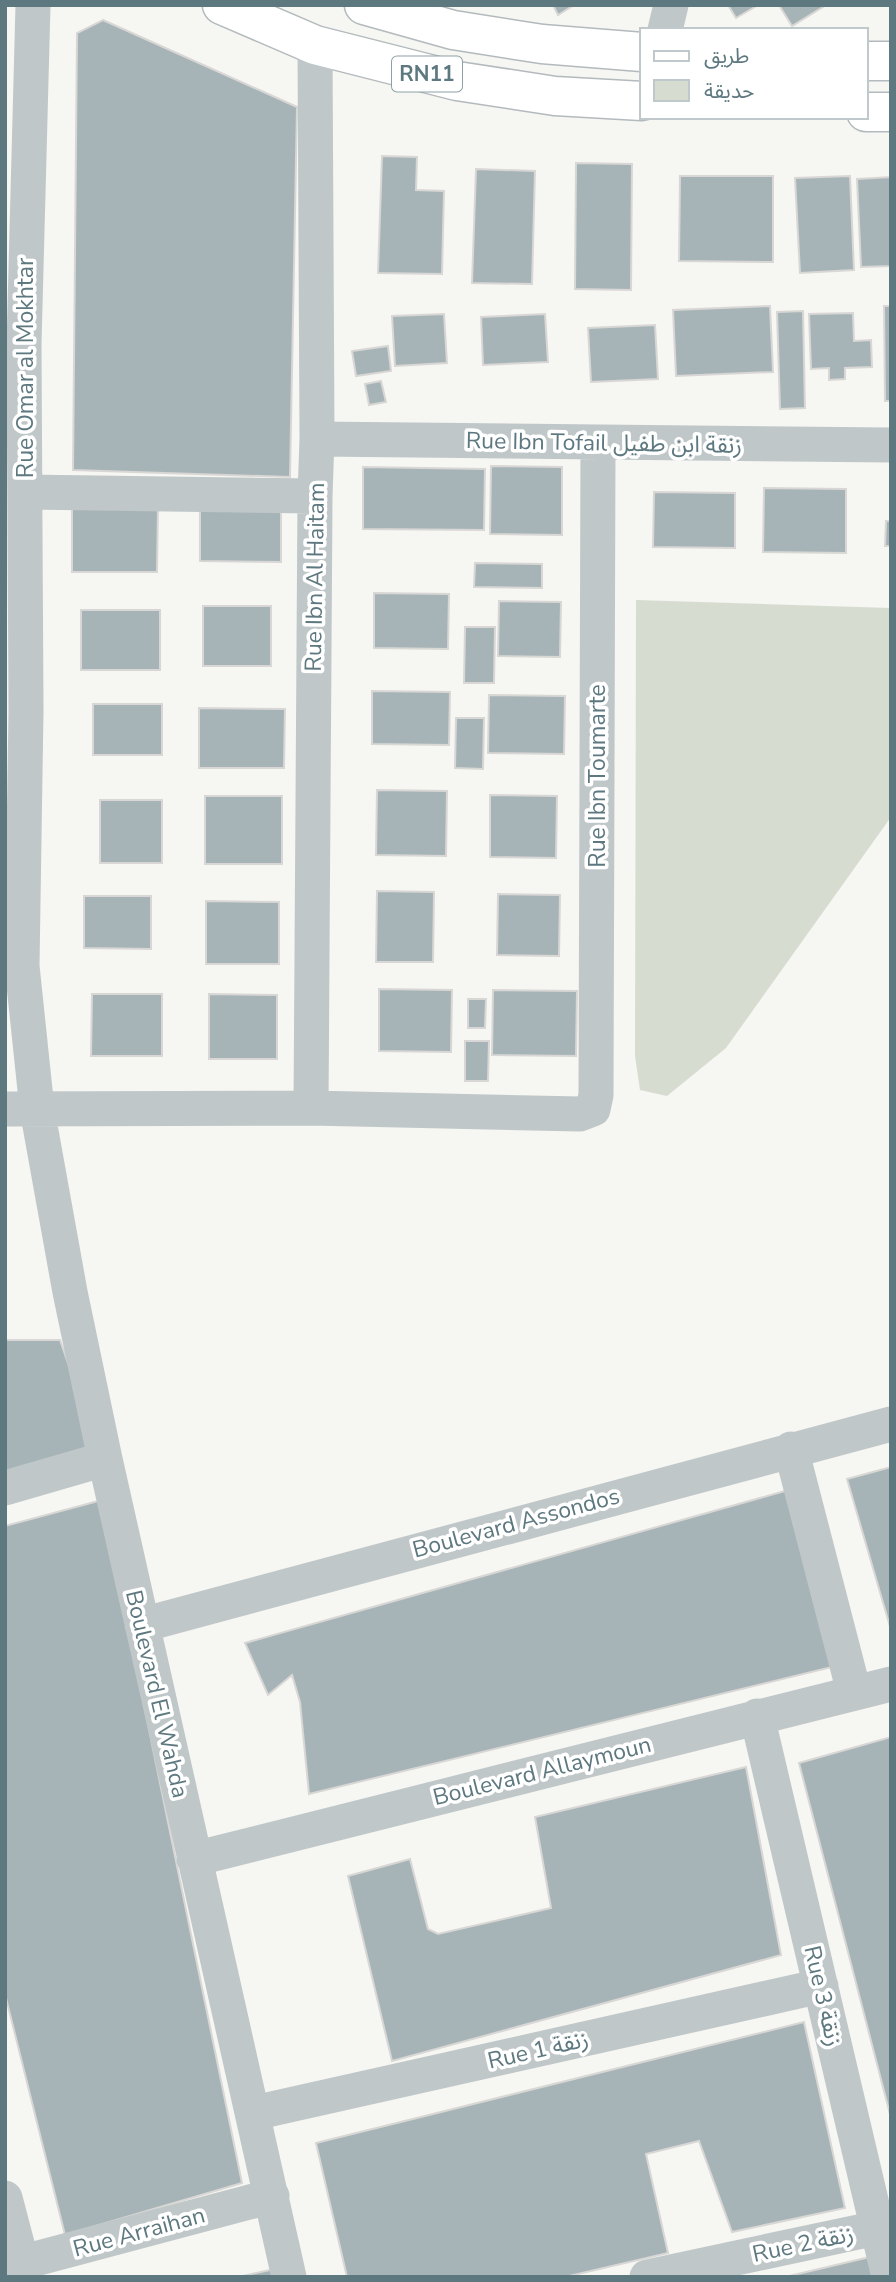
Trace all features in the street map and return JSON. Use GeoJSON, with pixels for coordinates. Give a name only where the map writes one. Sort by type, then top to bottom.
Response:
{"type":"FeatureCollection","features":[{"type":"Feature","properties":{"kind":"main road","name":"RN11"},"geometry":{"type":"LineString","coordinates":[[222,5],[315,45],[457,81],[555,96],[640,102]]}},
{"type":"Feature","properties":{"kind":"main road","name":"RN11"},"geometry":{"type":"LineString","coordinates":[[369,6],[453,30],[542,44],[640,52]]}},
{"type":"Feature","properties":{"kind":"main road"},"geometry":{"type":"LineString","coordinates":[[868,61],[891,61]]}},
{"type":"Feature","properties":{"kind":"main road"},"geometry":{"type":"LineString","coordinates":[[868,112],[891,112]]}},
{"type":"Feature","properties":{"kind":"street","name":"Rue Omar al Mokhtar"},"geometry":{"type":"LineString","coordinates":[[21,1109],[14,966],[15,553],[25,492],[14,344],[17,77],[33,5]]}},
{"type":"Feature","properties":{"kind":"street"},"geometry":{"type":"LineString","coordinates":[[665,28],[671,5]]}},
{"type":"Feature","properties":{"kind":"street","name":"Rue Ibn Al Haitam"},"geometry":{"type":"LineString","coordinates":[[311,1108],[317,439],[315,45]]}},
{"type":"Feature","properties":{"kind":"street","name":"Rue Ibn Tofail زنقة ابن طفيل"},"geometry":{"type":"LineString","coordinates":[[317,439],[891,445]]}},
{"type":"Feature","properties":{"kind":"street","name":"Rue Ibn Toumarte"},"geometry":{"type":"LineString","coordinates":[[311,1108],[580,1114],[593,1110],[596,1095],[597,443]]}},
{"type":"Feature","properties":{"kind":"street"},"geometry":{"type":"LineString","coordinates":[[25,492],[315,496]]}},
{"type":"Feature","properties":{"kind":"street"},"geometry":{"type":"LineString","coordinates":[[21,1109],[311,1108]]}},
{"type":"Feature","properties":{"kind":"street","name":"Boulevard El Wahda"},"geometry":{"type":"LineString","coordinates":[[21,1109],[70,1292],[289,2277]]}},
{"type":"Feature","properties":{"kind":"street","name":"Boulevard Assondos"},"geometry":{"type":"LineString","coordinates":[[142,1625],[891,1424]]}},
{"type":"Feature","properties":{"kind":"street"},"geometry":{"type":"LineString","coordinates":[[790,1449],[854,1692]]}},
{"type":"Feature","properties":{"kind":"street"},"geometry":{"type":"LineString","coordinates":[[5,1488],[105,1459]]}},
{"type":"Feature","properties":{"kind":"street","name":"Boulevard Allaymoun"},"geometry":{"type":"LineString","coordinates":[[194,1859],[891,1684]]}},
{"type":"Feature","properties":{"kind":"street","name":"Rue 3 زنقة"},"geometry":{"type":"LineString","coordinates":[[757,1716],[889,2277]]}},
{"type":"Feature","properties":{"kind":"street","name":"Rue 1 زنقة"},"geometry":{"type":"LineString","coordinates":[[254,2113],[821,1986]]}},
{"type":"Feature","properties":{"kind":"street","name":"Rue Arraihan"},"geometry":{"type":"LineString","coordinates":[[13,2265],[272,2196]]}},
{"type":"Feature","properties":{"kind":"street"},"geometry":{"type":"LineString","coordinates":[[5,2198],[13,2265]]}},
{"type":"Feature","properties":{"kind":"street","name":"Rue 2 زنقة"},"geometry":{"type":"LineString","coordinates":[[647,2277],[877,2228]]}},
{"type":"Feature","properties":{"kind":"green space"},"geometry":{"type":"Polygon","coordinates":[[[636,600],[891,608],[891,817],[726,1048],[667,1096],[640,1090],[635,1056],[636,600]]]}},
{"type":"Feature","properties":{"kind":"building"},"geometry":{"type":"Polygon","coordinates":[[[553,5],[574,5],[558,15],[553,5]]]}},
{"type":"Feature","properties":{"kind":"building"},"geometry":{"type":"Polygon","coordinates":[[[728,5],[758,5],[736,18],[728,5]]]}},
{"type":"Feature","properties":{"kind":"building"},"geometry":{"type":"Polygon","coordinates":[[[779,5],[826,5],[792,26],[779,5]]]}},
{"type":"Feature","properties":{"kind":"building"},"geometry":{"type":"Polygon","coordinates":[[[103,20],[297,107],[290,477],[73,470],[77,33],[103,20]]]}},
{"type":"Feature","properties":{"kind":"building"},"geometry":{"type":"Polygon","coordinates":[[[382,156],[417,157],[416,190],[444,191],[442,274],[378,273],[382,156]]]}},
{"type":"Feature","properties":{"kind":"building"},"geometry":{"type":"Polygon","coordinates":[[[576,163],[632,164],[631,290],[575,289],[576,163]]]}},
{"type":"Feature","properties":{"kind":"building"},"geometry":{"type":"Polygon","coordinates":[[[476,169],[535,171],[532,284],[472,283],[476,169]]]}},
{"type":"Feature","properties":{"kind":"building"},"geometry":{"type":"Polygon","coordinates":[[[680,176],[773,176],[773,262],[679,261],[680,176]]]}},
{"type":"Feature","properties":{"kind":"building"},"geometry":{"type":"Polygon","coordinates":[[[850,176],[854,270],[800,273],[795,178],[850,176]]]}},
{"type":"Feature","properties":{"kind":"building"},"geometry":{"type":"Polygon","coordinates":[[[891,177],[891,266],[861,267],[857,179],[891,177]]]}},
{"type":"Feature","properties":{"kind":"building"},"geometry":{"type":"Polygon","coordinates":[[[770,306],[773,372],[676,376],[673,310],[770,306]]]}},
{"type":"Feature","properties":{"kind":"building"},"geometry":{"type":"Polygon","coordinates":[[[884,306],[891,306],[891,401],[885,401],[884,306]]]}},
{"type":"Feature","properties":{"kind":"building"},"geometry":{"type":"Polygon","coordinates":[[[803,311],[805,408],[780,409],[777,312],[803,311]]]}},
{"type":"Feature","properties":{"kind":"building"},"geometry":{"type":"Polygon","coordinates":[[[853,313],[854,341],[871,340],[872,367],[845,368],[845,379],[829,380],[829,368],[811,369],[809,314],[853,313]]]}},
{"type":"Feature","properties":{"kind":"building"},"geometry":{"type":"Polygon","coordinates":[[[444,314],[447,363],[395,366],[392,316],[444,314]]]}},
{"type":"Feature","properties":{"kind":"building"},"geometry":{"type":"Polygon","coordinates":[[[545,314],[548,362],[483,365],[481,317],[545,314]]]}},
{"type":"Feature","properties":{"kind":"building"},"geometry":{"type":"Polygon","coordinates":[[[655,325],[658,379],[591,382],[588,328],[655,325]]]}},
{"type":"Feature","properties":{"kind":"building"},"geometry":{"type":"Polygon","coordinates":[[[388,346],[391,371],[356,376],[352,351],[388,346]]]}},
{"type":"Feature","properties":{"kind":"building"},"geometry":{"type":"Polygon","coordinates":[[[381,381],[386,402],[369,405],[365,384],[381,381]]]}},
{"type":"Feature","properties":{"kind":"building"},"geometry":{"type":"Polygon","coordinates":[[[491,466],[562,467],[562,535],[490,534],[491,466]]]}},
{"type":"Feature","properties":{"kind":"building"},"geometry":{"type":"Polygon","coordinates":[[[363,467],[485,469],[484,530],[363,529],[363,467]]]}},
{"type":"Feature","properties":{"kind":"building"},"geometry":{"type":"Polygon","coordinates":[[[764,488],[846,489],[846,553],[763,552],[764,488]]]}},
{"type":"Feature","properties":{"kind":"building"},"geometry":{"type":"Polygon","coordinates":[[[654,492],[735,493],[735,548],[653,547],[654,492]]]}},
{"type":"Feature","properties":{"kind":"building"},"geometry":{"type":"Polygon","coordinates":[[[200,506],[281,506],[281,562],[200,561],[200,506]]]}},
{"type":"Feature","properties":{"kind":"building"},"geometry":{"type":"Polygon","coordinates":[[[72,507],[158,507],[157,572],[72,572],[72,507]]]}},
{"type":"Feature","properties":{"kind":"building"},"geometry":{"type":"Polygon","coordinates":[[[886,521],[891,521],[891,546],[885,546],[886,521]]]}},
{"type":"Feature","properties":{"kind":"building"},"geometry":{"type":"Polygon","coordinates":[[[475,563],[542,564],[542,588],[474,587],[475,563]]]}},
{"type":"Feature","properties":{"kind":"building"},"geometry":{"type":"Polygon","coordinates":[[[374,593],[449,594],[448,649],[374,648],[374,593]]]}},
{"type":"Feature","properties":{"kind":"building"},"geometry":{"type":"Polygon","coordinates":[[[499,601],[561,602],[560,657],[498,656],[499,601]]]}},
{"type":"Feature","properties":{"kind":"building"},"geometry":{"type":"Polygon","coordinates":[[[203,606],[271,606],[271,666],[203,666],[203,606]]]}},
{"type":"Feature","properties":{"kind":"building"},"geometry":{"type":"Polygon","coordinates":[[[81,610],[160,610],[160,670],[81,670],[81,610]]]}},
{"type":"Feature","properties":{"kind":"building"},"geometry":{"type":"Polygon","coordinates":[[[465,627],[495,627],[494,683],[464,683],[465,627]]]}},
{"type":"Feature","properties":{"kind":"building"},"geometry":{"type":"Polygon","coordinates":[[[372,691],[450,692],[449,745],[372,744],[372,691]]]}},
{"type":"Feature","properties":{"kind":"building"},"geometry":{"type":"Polygon","coordinates":[[[489,695],[565,696],[564,754],[488,753],[489,695]]]}},
{"type":"Feature","properties":{"kind":"building"},"geometry":{"type":"Polygon","coordinates":[[[93,704],[162,704],[162,755],[93,755],[93,704]]]}},
{"type":"Feature","properties":{"kind":"building"},"geometry":{"type":"Polygon","coordinates":[[[199,708],[285,709],[284,768],[199,768],[199,708]]]}},
{"type":"Feature","properties":{"kind":"building"},"geometry":{"type":"Polygon","coordinates":[[[456,718],[484,718],[483,769],[455,768],[456,718]]]}},
{"type":"Feature","properties":{"kind":"building"},"geometry":{"type":"Polygon","coordinates":[[[377,790],[447,791],[446,856],[376,855],[377,790]]]}},
{"type":"Feature","properties":{"kind":"building"},"geometry":{"type":"Polygon","coordinates":[[[490,795],[557,796],[556,858],[490,857],[490,795]]]}},
{"type":"Feature","properties":{"kind":"building"},"geometry":{"type":"Polygon","coordinates":[[[205,796],[282,796],[282,864],[205,864],[205,796]]]}},
{"type":"Feature","properties":{"kind":"building"},"geometry":{"type":"Polygon","coordinates":[[[100,800],[162,800],[162,863],[100,863],[100,800]]]}},
{"type":"Feature","properties":{"kind":"building"},"geometry":{"type":"Polygon","coordinates":[[[377,891],[434,892],[433,962],[376,962],[377,891]]]}},
{"type":"Feature","properties":{"kind":"building"},"geometry":{"type":"Polygon","coordinates":[[[498,894],[560,895],[559,956],[497,955],[498,894]]]}},
{"type":"Feature","properties":{"kind":"building"},"geometry":{"type":"Polygon","coordinates":[[[84,896],[151,896],[151,949],[84,948],[84,896]]]}},
{"type":"Feature","properties":{"kind":"building"},"geometry":{"type":"Polygon","coordinates":[[[206,901],[279,902],[279,964],[206,964],[206,901]]]}},
{"type":"Feature","properties":{"kind":"building"},"geometry":{"type":"Polygon","coordinates":[[[379,989],[452,990],[451,1052],[379,1051],[379,989]]]}},
{"type":"Feature","properties":{"kind":"building"},"geometry":{"type":"Polygon","coordinates":[[[493,990],[577,991],[576,1056],[492,1055],[493,990]]]}},
{"type":"Feature","properties":{"kind":"building"},"geometry":{"type":"Polygon","coordinates":[[[92,994],[162,994],[162,1056],[91,1056],[92,994]]]}},
{"type":"Feature","properties":{"kind":"building"},"geometry":{"type":"Polygon","coordinates":[[[209,994],[277,995],[277,1059],[209,1059],[209,994]]]}},
{"type":"Feature","properties":{"kind":"building"},"geometry":{"type":"Polygon","coordinates":[[[468,999],[486,999],[485,1028],[468,1028],[468,999]]]}},
{"type":"Feature","properties":{"kind":"building"},"geometry":{"type":"Polygon","coordinates":[[[465,1041],[489,1041],[488,1081],[465,1081],[465,1041]]]}},
{"type":"Feature","properties":{"kind":"building"},"geometry":{"type":"Polygon","coordinates":[[[5,1340],[60,1340],[97,1447],[5,1476],[5,1340]]]}},
{"type":"Feature","properties":{"kind":"building"},"geometry":{"type":"Polygon","coordinates":[[[891,1467],[891,1630],[847,1479],[891,1467]]]}},
{"type":"Feature","properties":{"kind":"building"},"geometry":{"type":"Polygon","coordinates":[[[799,1487],[840,1665],[309,1794],[300,1702],[292,1675],[268,1695],[245,1643],[799,1487]]]}},
{"type":"Feature","properties":{"kind":"building"},"geometry":{"type":"Polygon","coordinates":[[[102,1500],[242,2183],[65,2235],[5,1994],[5,1526],[102,1500]]]}},
{"type":"Feature","properties":{"kind":"building"},"geometry":{"type":"Polygon","coordinates":[[[891,1737],[891,2118],[799,1763],[891,1737]]]}},
{"type":"Feature","properties":{"kind":"building"},"geometry":{"type":"Polygon","coordinates":[[[746,1767],[781,1955],[392,2061],[348,1876],[410,1859],[428,1929],[438,1934],[551,1908],[535,1817],[746,1767]]]}},
{"type":"Feature","properties":{"kind":"building"},"geometry":{"type":"Polygon","coordinates":[[[804,2022],[845,2208],[732,2232],[699,2141],[646,2154],[668,2253],[565,2277],[347,2277],[316,2143],[804,2022]]]}},
{"type":"Feature","properties":{"kind":"building"},"geometry":{"type":"Polygon","coordinates":[[[874,2256],[879,2277],[785,2277],[874,2256]]]}},
{"type":"Feature","properties":{"kind":"building"},"geometry":{"type":"Polygon","coordinates":[[[279,2268],[281,2277],[238,2277],[279,2268]]]}}]}
